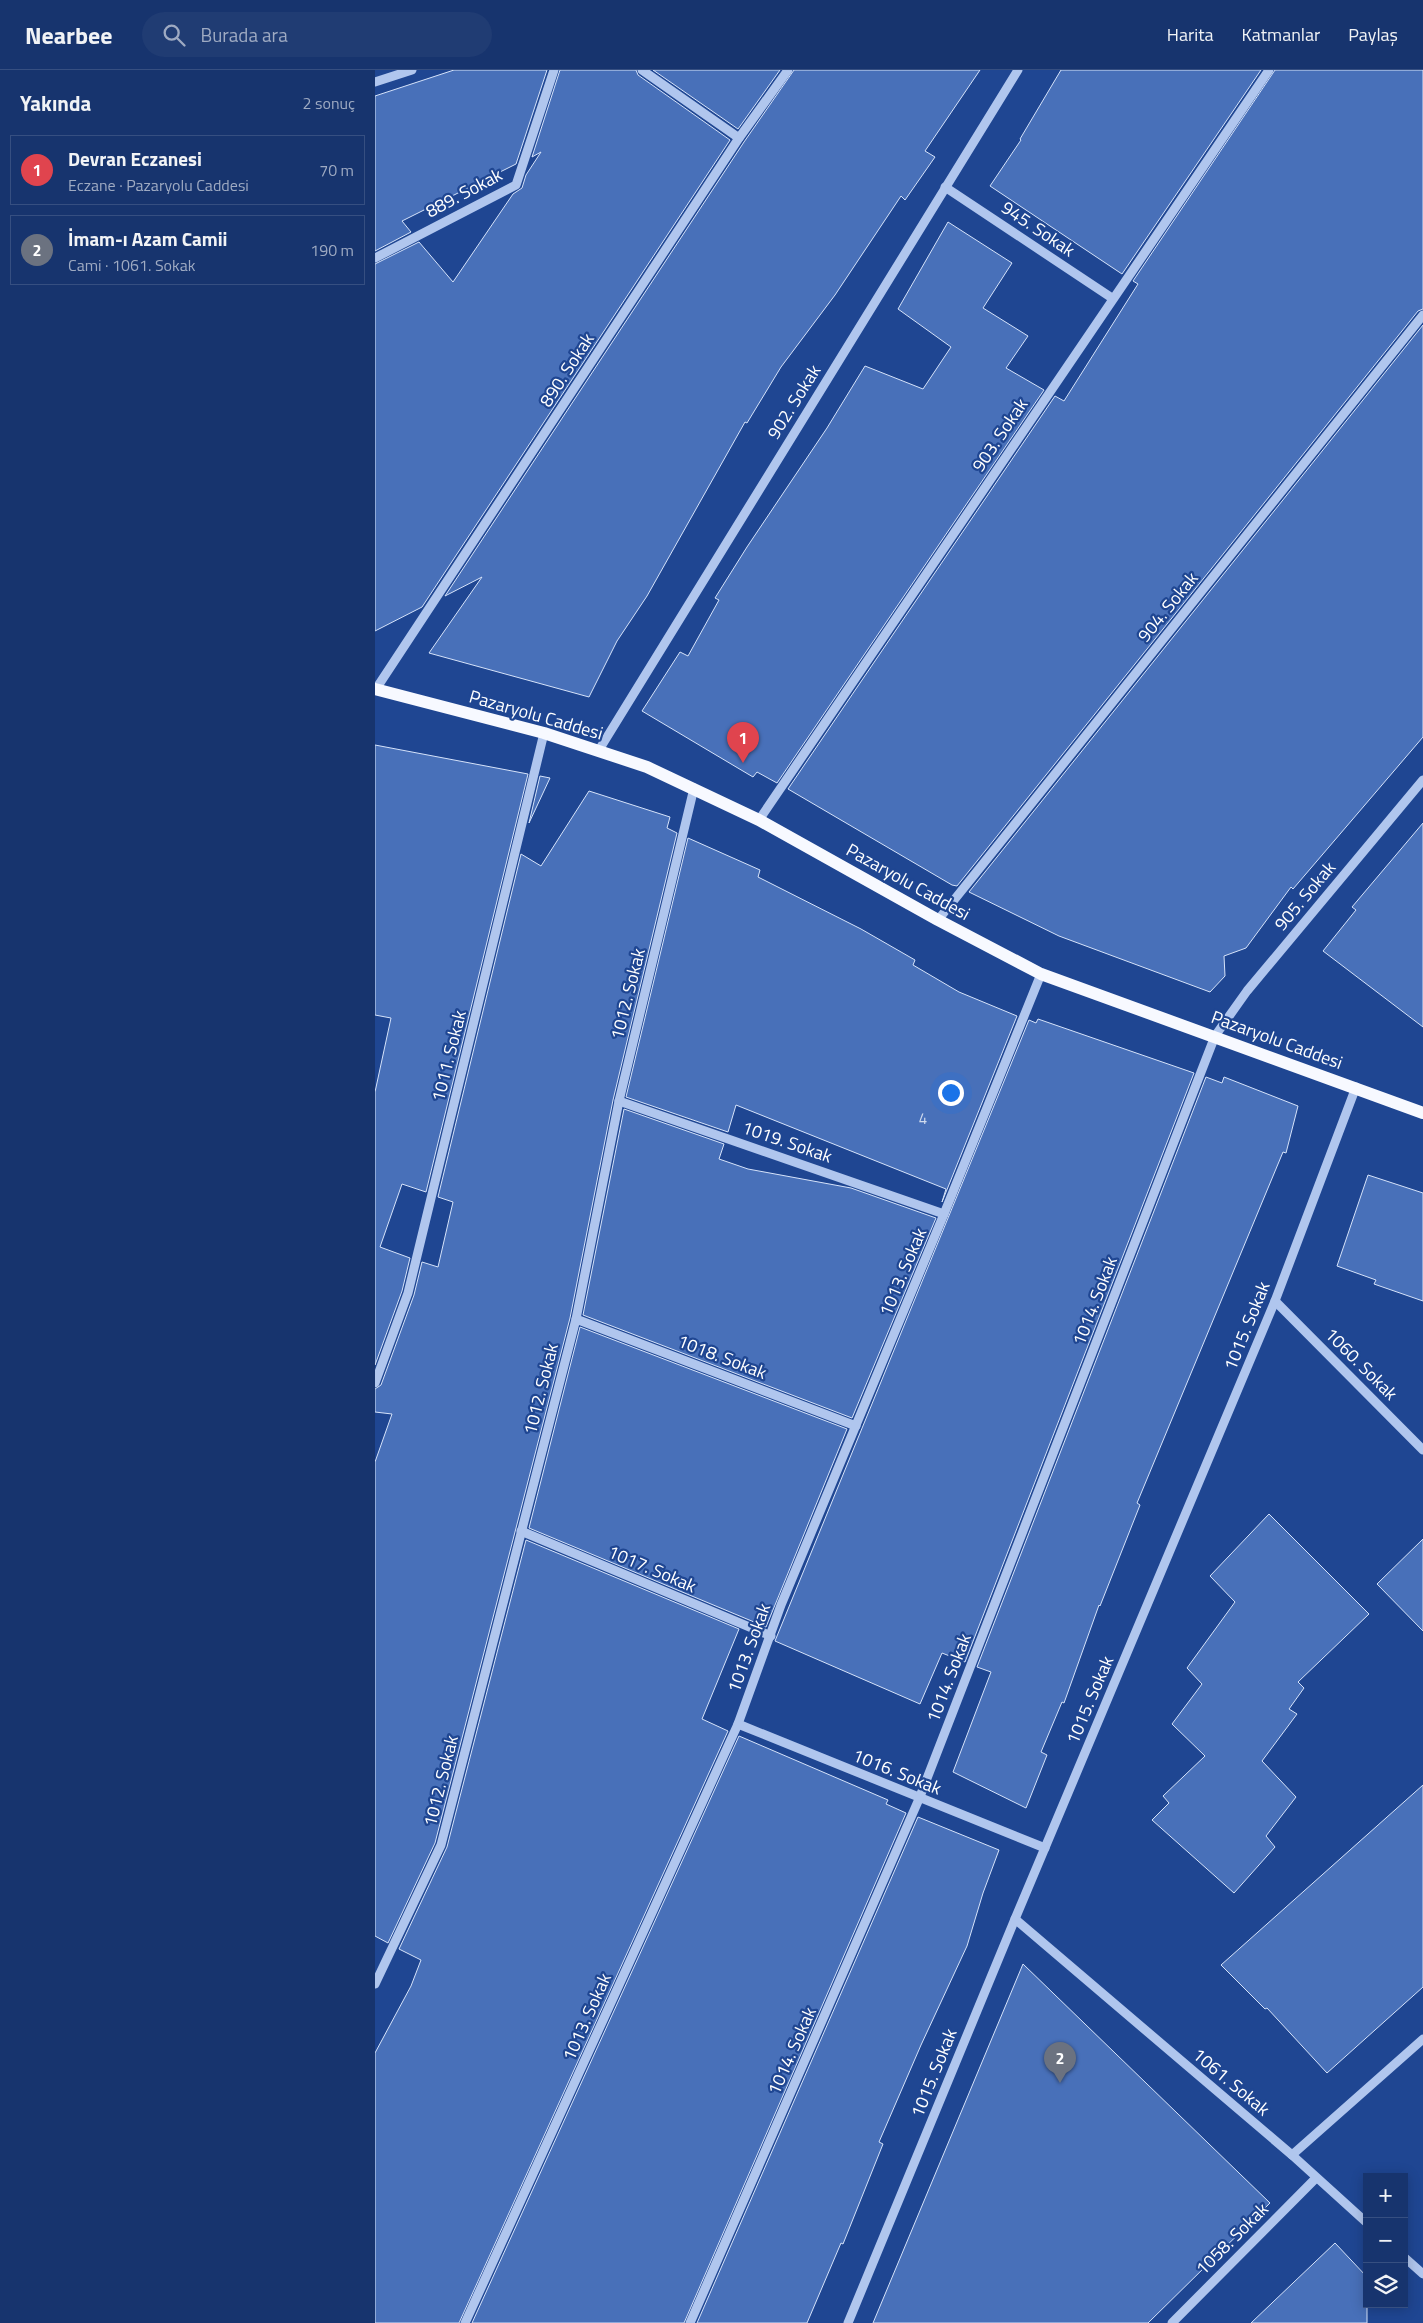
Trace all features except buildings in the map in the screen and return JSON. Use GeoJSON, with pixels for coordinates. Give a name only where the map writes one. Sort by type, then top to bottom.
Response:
{"type":"FeatureCollection","features":[{"type":"Feature","properties":{"kind":"main road","name":"Pazaryolu Caddesi"},"geometry":{"type":"LineString","coordinates":[[375,689],[544,733],[647,767],[759,820],[938,920],[1041,974],[1356,1087],[1423,1113]]}},
{"type":"Feature","properties":{"kind":"street"},"geometry":{"type":"LineString","coordinates":[[375,82],[412,70]]}},
{"type":"Feature","properties":{"kind":"street","name":"889. Sokak"},"geometry":{"type":"LineString","coordinates":[[375,258],[516,185],[554,70]]}},
{"type":"Feature","properties":{"kind":"street"},"geometry":{"type":"LineString","coordinates":[[642,70],[739,138]]}},
{"type":"Feature","properties":{"kind":"street","name":"890. Sokak"},"geometry":{"type":"LineString","coordinates":[[375,689],[739,138],[788,70]]}},
{"type":"Feature","properties":{"kind":"street","name":"902. Sokak"},"geometry":{"type":"LineString","coordinates":[[599,750],[1017,70]]}},
{"type":"Feature","properties":{"kind":"street","name":"903. Sokak"},"geometry":{"type":"LineString","coordinates":[[759,820],[1112,298],[1269,70]]}},
{"type":"Feature","properties":{"kind":"street","name":"945. Sokak"},"geometry":{"type":"LineString","coordinates":[[945,187],[1112,298]]}},
{"type":"Feature","properties":{"kind":"street","name":"904. Sokak"},"geometry":{"type":"LineString","coordinates":[[938,920],[1423,315]]}},
{"type":"Feature","properties":{"kind":"street","name":"1011. Sokak"},"geometry":{"type":"LineString","coordinates":[[375,1383],[408,1293],[544,733]]}},
{"type":"Feature","properties":{"kind":"street","name":"905. Sokak"},"geometry":{"type":"LineString","coordinates":[[1215,1036],[1247,991],[1423,780]]}},
{"type":"Feature","properties":{"kind":"street","name":"1012. Sokak"},"geometry":{"type":"LineString","coordinates":[[375,1984],[379,1964],[441,1844],[576,1319],[619,1101],[694,788]]}},
{"type":"Feature","properties":{"kind":"street","name":"1013. Sokak"},"geometry":{"type":"LineString","coordinates":[[465,2323],[738,1724],[781,1605],[944,1214],[1041,974]]}},
{"type":"Feature","properties":{"kind":"street","name":"1014. Sokak"},"geometry":{"type":"LineString","coordinates":[[691,2323],[919,1799],[1215,1036]]}},
{"type":"Feature","properties":{"kind":"street","name":"1015. Sokak"},"geometry":{"type":"LineString","coordinates":[[848,2323],[1015,1919],[1275,1301],[1356,1087]]}},
{"type":"Feature","properties":{"kind":"street","name":"1019. Sokak"},"geometry":{"type":"LineString","coordinates":[[619,1101],[944,1214]]}},
{"type":"Feature","properties":{"kind":"street","name":"1060. Sokak"},"geometry":{"type":"LineString","coordinates":[[1275,1301],[1423,1450]]}},
{"type":"Feature","properties":{"kind":"street","name":"1018. Sokak"},"geometry":{"type":"LineString","coordinates":[[576,1319],[856,1426]]}},
{"type":"Feature","properties":{"kind":"street","name":"1017. Sokak"},"geometry":{"type":"LineString","coordinates":[[521,1531],[771,1636]]}},
{"type":"Feature","properties":{"kind":"street","name":"1016. Sokak"},"geometry":{"type":"LineString","coordinates":[[738,1724],[919,1799],[1045,1848]]}},
{"type":"Feature","properties":{"kind":"street","name":"1061. Sokak"},"geometry":{"type":"LineString","coordinates":[[1015,1919],[1292,2155],[1363,2219]]}},
{"type":"Feature","properties":{"kind":"street"},"geometry":{"type":"LineString","coordinates":[[1292,2155],[1423,2039]]}},
{"type":"Feature","properties":{"kind":"street","name":"1058. Sokak"},"geometry":{"type":"LineString","coordinates":[[1172,2323],[1316,2178]]}},
{"type":"Feature","properties":{"kind":"street"},"geometry":{"type":"LineString","coordinates":[[1408,2261],[1423,2274]]}},
{"type":"Feature","properties":{"kind":"place","name":"Devran Eczanesi"},"geometry":{"type":"Point","coordinates":[743,763]}},
{"type":"Feature","properties":{"kind":"place","name":"İmam-ı Azam Camii"},"geometry":{"type":"Point","coordinates":[1060,2083]}}]}
